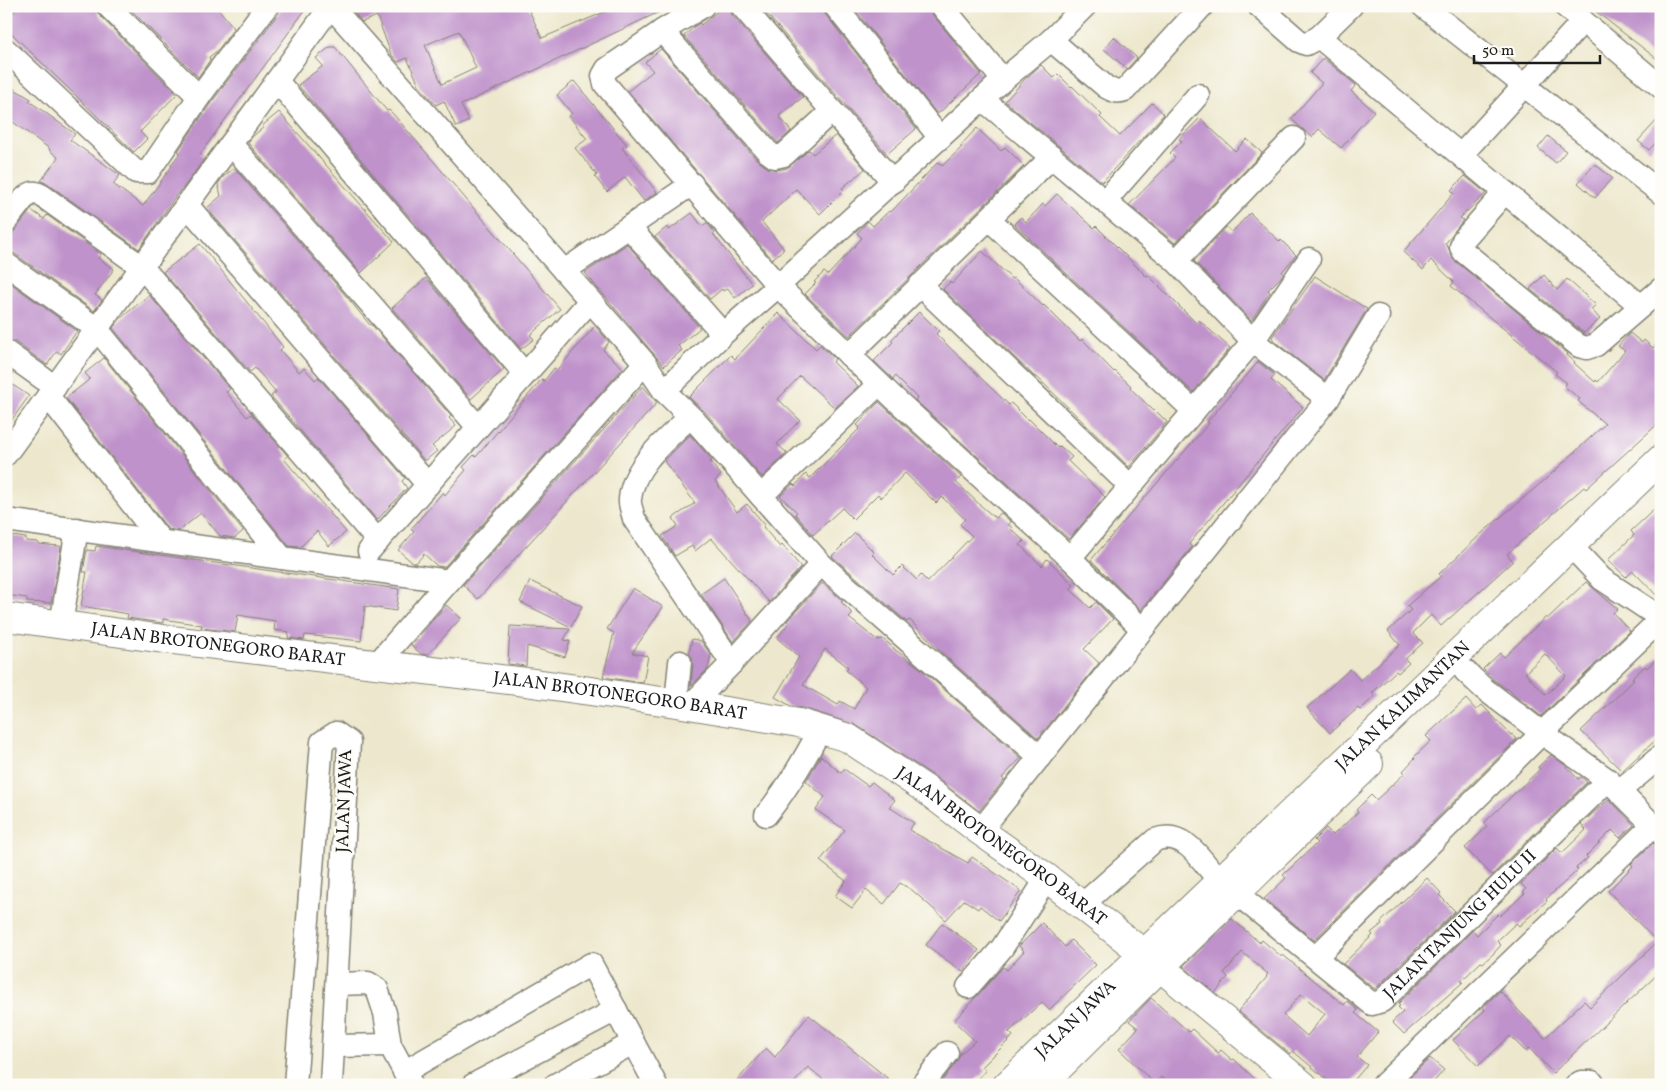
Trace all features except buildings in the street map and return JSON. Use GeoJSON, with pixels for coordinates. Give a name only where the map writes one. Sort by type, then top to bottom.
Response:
{"type":"FeatureCollection","features":[{"type":"Feature","properties":{"kind":"main road","name":"JALAN KALIMANTAN"},"geometry":{"type":"LineString","coordinates":[[1366,753],[1465,671],[1661,459]]}},
{"type":"Feature","properties":{"kind":"main road","name":"JALAN KALIMANTAN"},"geometry":{"type":"LineString","coordinates":[[1151,960],[1576,552],[1661,482]]}},
{"type":"Feature","properties":{"kind":"main road","name":"JALAN BROTONEGORO BARAT"},"geometry":{"type":"LineString","coordinates":[[6,617],[164,639],[526,682],[683,704],[798,723],[848,738],[925,789],[980,831],[1047,878],[1151,960],[1303,1085]]}},
{"type":"Feature","properties":{"kind":"main road","name":"JALAN JAWA"},"geometry":{"type":"LineString","coordinates":[[1007,1085],[1151,960]]}},
{"type":"Feature","properties":{"kind":"main road","name":"JALAN JAWA"},"geometry":{"type":"LineString","coordinates":[[1041,1085],[1151,960]]}},
{"type":"Feature","properties":{"kind":"street"},"geometry":{"type":"LineString","coordinates":[[108,6],[199,97]]}},
{"type":"Feature","properties":{"kind":"street"},"geometry":{"type":"LineString","coordinates":[[6,454],[331,6],[645,363],[664,391],[690,417],[822,564],[1040,757]]}},
{"type":"Feature","properties":{"kind":"street"},"geometry":{"type":"LineString","coordinates":[[702,6],[662,31],[607,70],[603,80],[778,286],[879,384],[1070,558],[1142,629]]}},
{"type":"Feature","properties":{"kind":"street"},"geometry":{"type":"LineString","coordinates":[[742,6],[893,182]]}},
{"type":"Feature","properties":{"kind":"street"},"geometry":{"type":"LineString","coordinates":[[835,6],[940,138]]}},
{"type":"Feature","properties":{"kind":"street"},"geometry":{"type":"LineString","coordinates":[[942,6],[1003,80]]}},
{"type":"Feature","properties":{"kind":"street"},"geometry":{"type":"LineString","coordinates":[[664,391],[723,334],[893,182],[1003,80],[1051,40],[1085,6]]}},
{"type":"Feature","properties":{"kind":"street"},"geometry":{"type":"LineString","coordinates":[[1051,40],[1106,87],[1115,92],[1125,90],[1202,6]]}},
{"type":"Feature","properties":{"kind":"street"},"geometry":{"type":"LineString","coordinates":[[1259,6],[1299,41],[1306,44],[1319,37],[1351,6]]}},
{"type":"Feature","properties":{"kind":"street"},"geometry":{"type":"LineString","coordinates":[[1424,6],[1661,193]]}},
{"type":"Feature","properties":{"kind":"street"},"geometry":{"type":"LineString","coordinates":[[1565,6],[1661,87]]}},
{"type":"Feature","properties":{"kind":"street"},"geometry":{"type":"LineString","coordinates":[[6,50],[136,172],[148,172],[256,11]]}},
{"type":"Feature","properties":{"kind":"street"},"geometry":{"type":"LineString","coordinates":[[1461,155],[1583,21]]}},
{"type":"Feature","properties":{"kind":"street"},"geometry":{"type":"LineString","coordinates":[[662,31],[768,152],[776,156],[784,155],[832,111]]}},
{"type":"Feature","properties":{"kind":"street"},"geometry":{"type":"LineString","coordinates":[[1319,37],[1641,306]]}},
{"type":"Feature","properties":{"kind":"street"},"geometry":{"type":"LineString","coordinates":[[277,81],[526,374]]}},
{"type":"Feature","properties":{"kind":"street"},"geometry":{"type":"LineString","coordinates":[[1106,200],[1198,95]]}},
{"type":"Feature","properties":{"kind":"street"},"geometry":{"type":"LineString","coordinates":[[982,99],[1106,200],[1176,261],[1253,341],[1328,400]]}},
{"type":"Feature","properties":{"kind":"street"},"geometry":{"type":"LineString","coordinates":[[1176,261],[1294,138]]}},
{"type":"Feature","properties":{"kind":"street"},"geometry":{"type":"LineString","coordinates":[[230,144],[478,427]]}},
{"type":"Feature","properties":{"kind":"street"},"geometry":{"type":"LineString","coordinates":[[849,355],[1052,157]]}},
{"type":"Feature","properties":{"kind":"street"},"geometry":{"type":"LineString","coordinates":[[564,271],[692,184]]}},
{"type":"Feature","properties":{"kind":"street"},"geometry":{"type":"LineString","coordinates":[[1505,192],[1463,240],[1461,246],[1464,252],[1579,346],[1587,348],[1596,345],[1661,289]]}},
{"type":"Feature","properties":{"kind":"street"},"geometry":{"type":"LineString","coordinates":[[6,221],[26,196],[36,193],[142,266],[378,541]]}},
{"type":"Feature","properties":{"kind":"street"},"geometry":{"type":"LineString","coordinates":[[187,205],[428,485]]}},
{"type":"Feature","properties":{"kind":"street"},"geometry":{"type":"LineString","coordinates":[[988,219],[1194,411]]}},
{"type":"Feature","properties":{"kind":"street"},"geometry":{"type":"LineString","coordinates":[[629,227],[723,334]]}},
{"type":"Feature","properties":{"kind":"street"},"geometry":{"type":"LineString","coordinates":[[1070,558],[1253,341],[1309,259]]}},
{"type":"Feature","properties":{"kind":"street"},"geometry":{"type":"LineString","coordinates":[[6,264],[97,329],[282,558]]}},
{"type":"Feature","properties":{"kind":"street"},"geometry":{"type":"LineString","coordinates":[[920,285],[1130,486]]}},
{"type":"Feature","properties":{"kind":"street"},"geometry":{"type":"LineString","coordinates":[[355,568],[590,301]]}},
{"type":"Feature","properties":{"kind":"street"},"geometry":{"type":"LineString","coordinates":[[980,831],[1328,400],[1378,316]]}},
{"type":"Feature","properties":{"kind":"street"},"geometry":{"type":"LineString","coordinates":[[6,352],[51,392],[161,541]]}},
{"type":"Feature","properties":{"kind":"street"},"geometry":{"type":"LineString","coordinates":[[377,664],[645,363]]}},
{"type":"Feature","properties":{"kind":"street"},"geometry":{"type":"LineString","coordinates":[[761,496],[879,384]]}},
{"type":"Feature","properties":{"kind":"street"},"geometry":{"type":"LineString","coordinates":[[690,417],[660,446],[643,467],[635,482],[630,500],[634,518],[732,662]]}},
{"type":"Feature","properties":{"kind":"street"},"geometry":{"type":"LineString","coordinates":[[6,520],[449,581]]}},
{"type":"Feature","properties":{"kind":"street"},"geometry":{"type":"LineString","coordinates":[[60,624],[77,530]]}},
{"type":"Feature","properties":{"kind":"street"},"geometry":{"type":"LineString","coordinates":[[1316,957],[1542,733],[1661,619],[1602,579],[1576,552]]}},
{"type":"Feature","properties":{"kind":"street"},"geometry":{"type":"LineString","coordinates":[[683,704],[732,662],[822,564]]}},
{"type":"Feature","properties":{"kind":"street"},"geometry":{"type":"LineString","coordinates":[[680,662],[683,704]]}},
{"type":"Feature","properties":{"kind":"street"},"geometry":{"type":"LineString","coordinates":[[1383,1085],[1620,857],[1656,829],[1613,786],[1483,688],[1465,671]]}},
{"type":"Feature","properties":{"kind":"street"},"geometry":{"type":"LineString","coordinates":[[766,815],[785,792],[820,730]]}},
{"type":"Feature","properties":{"kind":"street","name":"JALAN JAWA"},"geometry":{"type":"LineString","coordinates":[[295,1085],[322,742],[336,733],[349,742],[331,1085]]}},
{"type":"Feature","properties":{"kind":"street","name":"JALAN TANJUNG HULU II"},"geometry":{"type":"LineString","coordinates":[[1082,905],[1156,840],[1165,836],[1175,838],[1188,844],[1227,887],[1372,1004],[1382,1001],[1613,786],[1661,756]]}},
{"type":"Feature","properties":{"kind":"street"},"geometry":{"type":"LineString","coordinates":[[968,987],[1002,948],[1047,878]]}},
{"type":"Feature","properties":{"kind":"street"},"geometry":{"type":"LineString","coordinates":[[301,1001],[337,994],[368,983],[377,989],[385,1014],[390,1045],[408,1078],[590,964],[616,1010],[653,1084]]}},
{"type":"Feature","properties":{"kind":"street"},"geometry":{"type":"LineString","coordinates":[[473,1085],[616,1010]]}},
{"type":"Feature","properties":{"kind":"street"},"geometry":{"type":"LineString","coordinates":[[555,1085],[633,1043]]}},
{"type":"Feature","properties":{"kind":"street"},"geometry":{"type":"LineString","coordinates":[[334,1046],[390,1045]]}},
{"type":"Feature","properties":{"kind":"street"},"geometry":{"type":"LineString","coordinates":[[922,1085],[947,1053]]}},
{"type":"Feature","properties":{"kind":"street"},"geometry":{"type":"LineString","coordinates":[[1576,1085],[1580,1082],[1592,1082],[1594,1085]]}}]}
